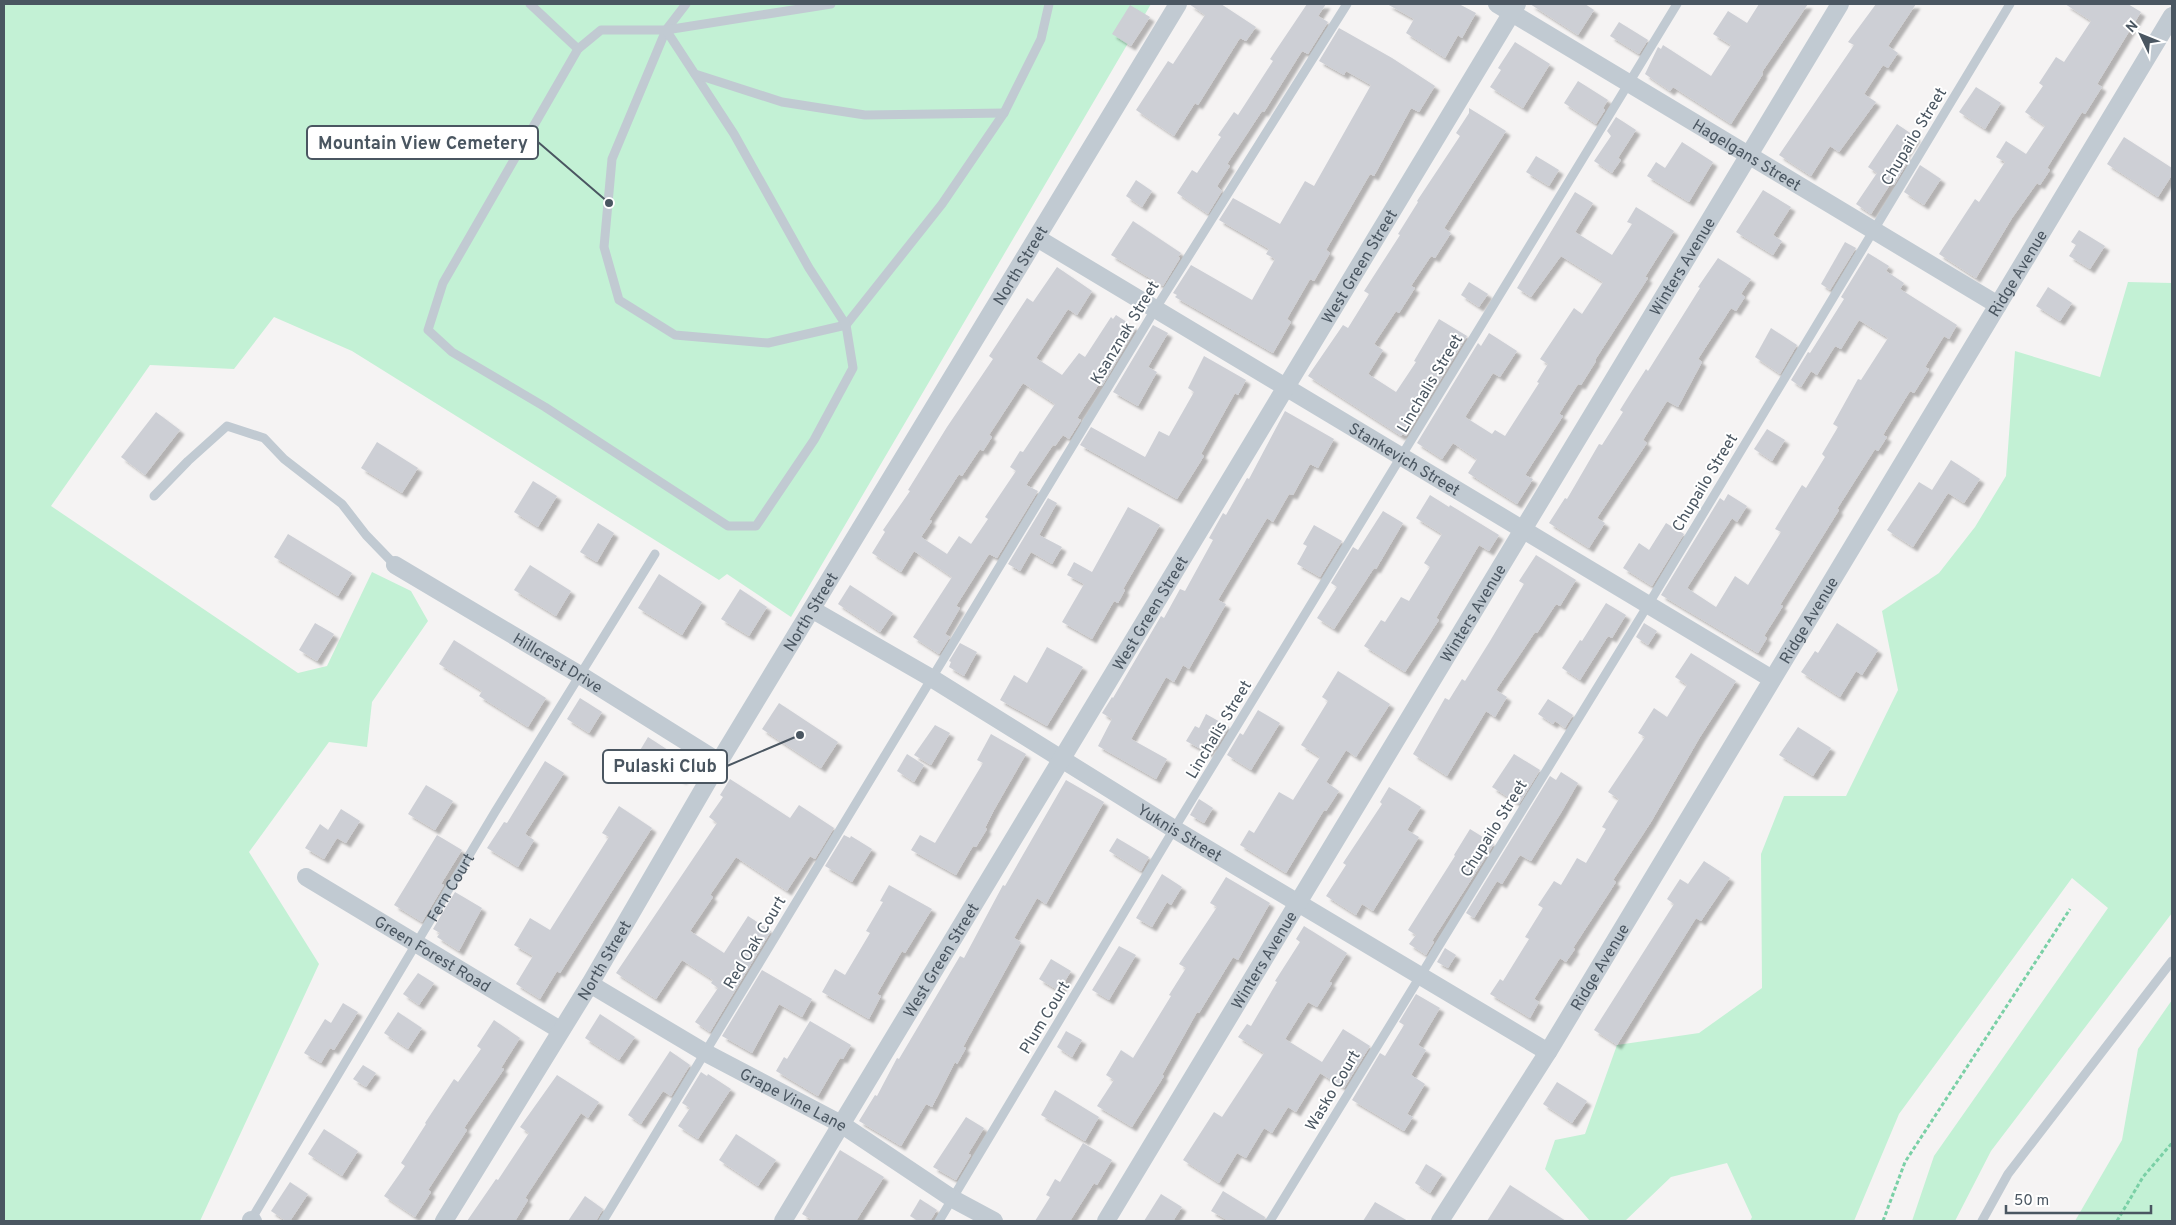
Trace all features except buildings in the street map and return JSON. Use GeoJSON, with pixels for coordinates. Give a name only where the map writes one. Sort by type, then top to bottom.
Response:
{"type":"FeatureCollection","features":[{"type":"Feature","properties":{"kind":"street","name":"North Street"},"geometry":{"type":"LineString","coordinates":[[444,1221],[590,984],[719,762],[813,610],[1178,4]]}},
{"type":"Feature","properties":{"kind":"street","name":"Winters Avenue"},"geometry":{"type":"LineString","coordinates":[[1106,1221],[1840,4]]}},
{"type":"Feature","properties":{"kind":"street","name":"Hagelgans Street"},"geometry":{"type":"LineString","coordinates":[[1509,7],[1628,83],[1998,305]]}},
{"type":"Feature","properties":{"kind":"street","name":"West Green Street"},"geometry":{"type":"LineString","coordinates":[[783,1221],[1286,387],[1509,7]]}},
{"type":"Feature","properties":{"kind":"street","name":"Ridge Avenue"},"geometry":{"type":"LineString","coordinates":[[1440,1221],[1548,1052],[2172,16]]}},
{"type":"Feature","properties":{"kind":"street","name":"Stankevich Street"},"geometry":{"type":"LineString","coordinates":[[1038,238],[1772,679]]}},
{"type":"Feature","properties":{"kind":"street","name":"Hillcrest Drive"},"geometry":{"type":"LineString","coordinates":[[395,565],[580,675],[719,762]]}},
{"type":"Feature","properties":{"kind":"street","name":"Yuknis Street"},"geometry":{"type":"LineString","coordinates":[[813,610],[933,679],[1174,828],[1548,1052]]}},
{"type":"Feature","properties":{"kind":"street","name":"Green Forest Road"},"geometry":{"type":"LineString","coordinates":[[306,876],[560,1030]]}},
{"type":"Feature","properties":{"kind":"street","name":"Grape Vine Lane"},"geometry":{"type":"LineString","coordinates":[[590,984],[704,1052],[841,1124],[953,1199],[994,1221]]}},
{"type":"Feature","properties":{"kind":"lane"},"geometry":{"type":"LineString","coordinates":[[530,4],[578,49]]}},
{"type":"Feature","properties":{"kind":"lane"},"geometry":{"type":"LineString","coordinates":[[686,4],[666,30],[612,159],[604,247],[619,300],[675,335],[768,344],[846,325],[942,204],[1004,113],[1042,39],[1050,4]]}},
{"type":"Feature","properties":{"kind":"lane"},"geometry":{"type":"LineString","coordinates":[[666,30],[734,134],[809,268],[846,325],[853,368],[814,440],[756,526],[728,526],[545,407],[452,352],[428,330],[443,283],[578,49],[601,30],[666,30],[831,4]]}},
{"type":"Feature","properties":{"kind":"lane","name":"Ksanznak Street"},"geometry":{"type":"LineString","coordinates":[[933,679],[1156,308],[1347,4]]}},
{"type":"Feature","properties":{"kind":"lane","name":"Linchalis Street"},"geometry":{"type":"LineString","coordinates":[[1174,828],[1677,4]]}},
{"type":"Feature","properties":{"kind":"lane","name":"Chupailo Street"},"geometry":{"type":"LineString","coordinates":[[1420,974],[1648,604],[2010,4]]}},
{"type":"Feature","properties":{"kind":"lane"},"geometry":{"type":"LineString","coordinates":[[695,74],[782,102],[865,115],[1004,113]]}},
{"type":"Feature","properties":{"kind":"lane"},"geometry":{"type":"LineString","coordinates":[[154,496],[188,461],[227,426],[264,438],[284,459],[342,504],[366,535],[395,565]]}},
{"type":"Feature","properties":{"kind":"lane","name":"Fern Court"},"geometry":{"type":"LineString","coordinates":[[252,1221],[416,944],[655,554]]}},
{"type":"Feature","properties":{"kind":"lane","name":"Red Oak Court"},"geometry":{"type":"LineString","coordinates":[[603,1221],[704,1052],[933,679]]}},
{"type":"Feature","properties":{"kind":"lane","name":"Plum Court"},"geometry":{"type":"LineString","coordinates":[[939,1221],[1174,828]]}},
{"type":"Feature","properties":{"kind":"lane"},"geometry":{"type":"LineString","coordinates":[[1982,1221],[2008,1174],[2172,961]]}},
{"type":"Feature","properties":{"kind":"lane","name":"Wasko Court"},"geometry":{"type":"LineString","coordinates":[[1270,1221],[1420,974]]}},
{"type":"Feature","properties":{"kind":"path"},"geometry":{"type":"LineString","coordinates":[[1882,1221],[1905,1162],[2070,909]]}},
{"type":"Feature","properties":{"kind":"path"},"geometry":{"type":"LineString","coordinates":[[2117,1221],[2143,1177],[2172,1143]]}},
{"type":"Feature","properties":{"kind":"green space"},"geometry":{"type":"Polygon","coordinates":[[[4,4],[1151,4],[791,617],[727,574],[719,580],[352,351],[274,317],[234,369],[150,365],[51,506],[298,673],[327,666],[372,572],[411,591],[428,621],[372,702],[367,747],[329,742],[249,852],[319,964],[200,1221],[4,1221],[4,4]]]}},
{"type":"Feature","properties":{"kind":"green space"},"geometry":{"type":"Polygon","coordinates":[[[2128,282],[2172,283],[2172,913],[1991,1151],[1955,1221],[1912,1221],[1934,1156],[2108,908],[2072,878],[1899,1114],[1854,1221],[1750,1221],[1752,1217],[1727,1163],[1671,1177],[1625,1221],[1590,1221],[1545,1169],[1555,1140],[1585,1134],[1617,1045],[1699,1033],[1762,988],[1761,854],[1784,796],[1846,796],[1898,690],[1882,611],[1939,573],[1975,527],[2006,476],[2015,351],[2100,377],[2128,282]]]}},
{"type":"Feature","properties":{"kind":"green space"},"geometry":{"type":"Polygon","coordinates":[[[2172,1000],[2172,1221],[2075,1221],[2122,1140],[2138,1049],[2172,1000]]]}},
{"type":"Feature","properties":{"kind":"place","name":"Mountain View Cemetery"},"geometry":{"type":"Point","coordinates":[609,203]}},
{"type":"Feature","properties":{"kind":"place","name":"Pulaski Club"},"geometry":{"type":"Point","coordinates":[800,735]}}]}
